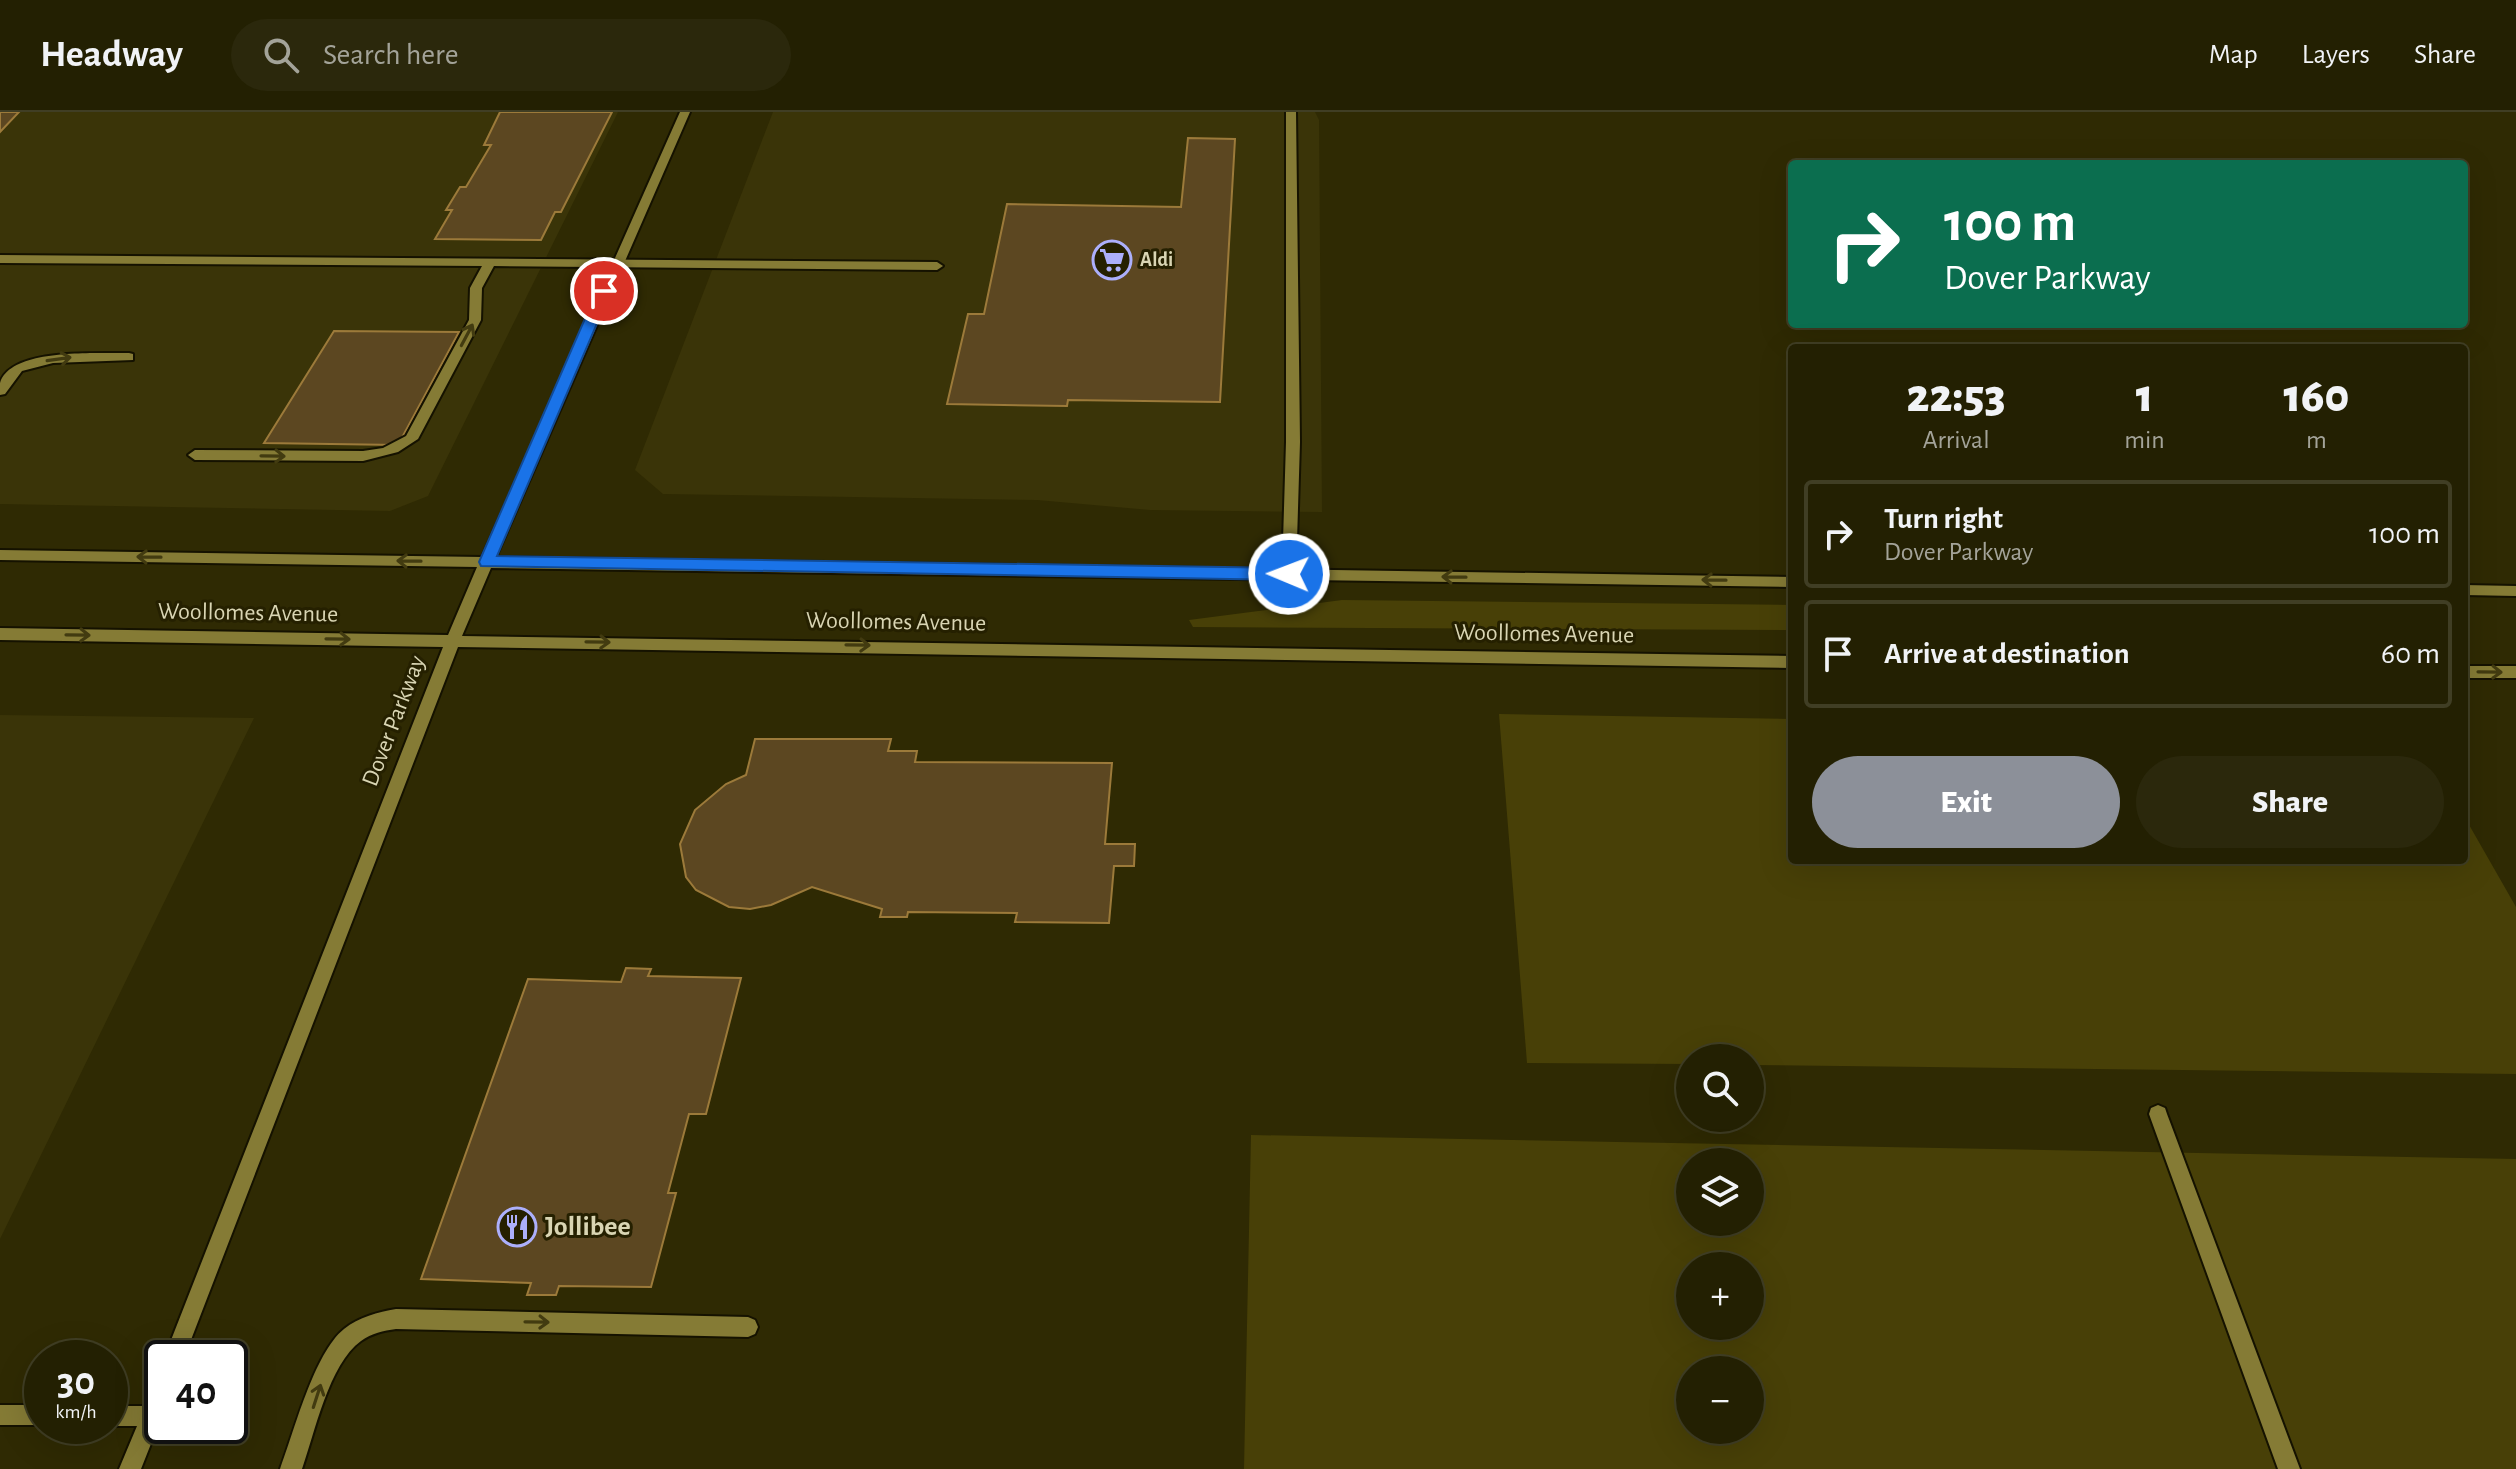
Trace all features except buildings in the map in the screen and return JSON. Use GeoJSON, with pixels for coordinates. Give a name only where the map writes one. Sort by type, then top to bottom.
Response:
{"type":"FeatureCollection","features":[{"type":"Feature","properties":{"kind":"street","name":"Dover Parkway"},"geometry":{"type":"LineString","coordinates":[[181,1340],[453,640],[685,112]]}},
{"type":"Feature","properties":{"kind":"street"},"geometry":{"type":"LineString","coordinates":[[1289,574],[1293,442],[1291,112]]}},
{"type":"Feature","properties":{"kind":"street"},"geometry":{"type":"LineString","coordinates":[[0,259],[937,266]]}},
{"type":"Feature","properties":{"kind":"street"},"geometry":{"type":"LineString","coordinates":[[195,455],[352,456],[379,454],[402,445],[411,439],[475,320],[474,294],[490,263]]}},
{"type":"Feature","properties":{"kind":"street"},"geometry":{"type":"LineString","coordinates":[[0,391],[18,368],[53,359],[129,357]]}},
{"type":"Feature","properties":{"kind":"street"},"geometry":{"type":"LineString","coordinates":[[0,555],[1788,582]]}},
{"type":"Feature","properties":{"kind":"street"},"geometry":{"type":"LineString","coordinates":[[2468,590],[2516,591]]}},
{"type":"Feature","properties":{"kind":"street","name":"Woollomes Avenue"},"geometry":{"type":"LineString","coordinates":[[0,634],[1788,662]]}},
{"type":"Feature","properties":{"kind":"street"},"geometry":{"type":"LineString","coordinates":[[2468,672],[2516,672]]}},
{"type":"Feature","properties":{"kind":"street"},"geometry":{"type":"LineString","coordinates":[[2158,1114],[2289,1469]]}},
{"type":"Feature","properties":{"kind":"street"},"geometry":{"type":"LineString","coordinates":[[291,1469],[323,1375],[333,1355],[347,1339],[377,1321],[748,1327]]}},
{"type":"Feature","properties":{"kind":"street"},"geometry":{"type":"LineString","coordinates":[[0,1415],[24,1415]]}},
{"type":"Feature","properties":{"kind":"street"},"geometry":{"type":"LineString","coordinates":[[130,1469],[144,1435]]}},
{"type":"Feature","properties":{"kind":"shaded area"},"geometry":{"type":"Polygon","coordinates":[[[0,112],[618,112],[428,496],[390,511],[0,504],[0,112]]]}},
{"type":"Feature","properties":{"kind":"shaded area"},"geometry":{"type":"Polygon","coordinates":[[[773,112],[1315,112],[1319,120],[1322,512],[1150,510],[1037,500],[663,494],[635,470],[773,112]]]}},
{"type":"Feature","properties":{"kind":"shaded area"},"geometry":{"type":"Polygon","coordinates":[[[1342,600],[1788,605],[1788,630],[1193,627],[1189,620],[1342,600]]]}},
{"type":"Feature","properties":{"kind":"shaded area"},"geometry":{"type":"Polygon","coordinates":[[[1499,714],[1788,719],[1788,864],[2468,864],[2468,823],[2516,907],[2516,1074],[1764,1065],[1764,1044],[1676,1044],[1676,1064],[1527,1063],[1499,714]]]}},
{"type":"Feature","properties":{"kind":"shaded area"},"geometry":{"type":"Polygon","coordinates":[[[0,715],[254,718],[0,1239],[0,715]]]}},
{"type":"Feature","properties":{"kind":"shaded area"},"geometry":{"type":"Polygon","coordinates":[[[1251,1135],[2516,1159],[2516,1469],[1244,1469],[1251,1135]]]}},
{"type":"Feature","properties":{"kind":"place","name":"Aldi"},"geometry":{"type":"Point","coordinates":[1112,260]}},
{"type":"Feature","properties":{"kind":"place","name":"Jollibee"},"geometry":{"type":"Point","coordinates":[517,1227]}},
{"type":"Feature","properties":{"kind":"route"},"geometry":{"type":"LineString","coordinates":[[604,291],[487,562],[1289,574]]}}]}
